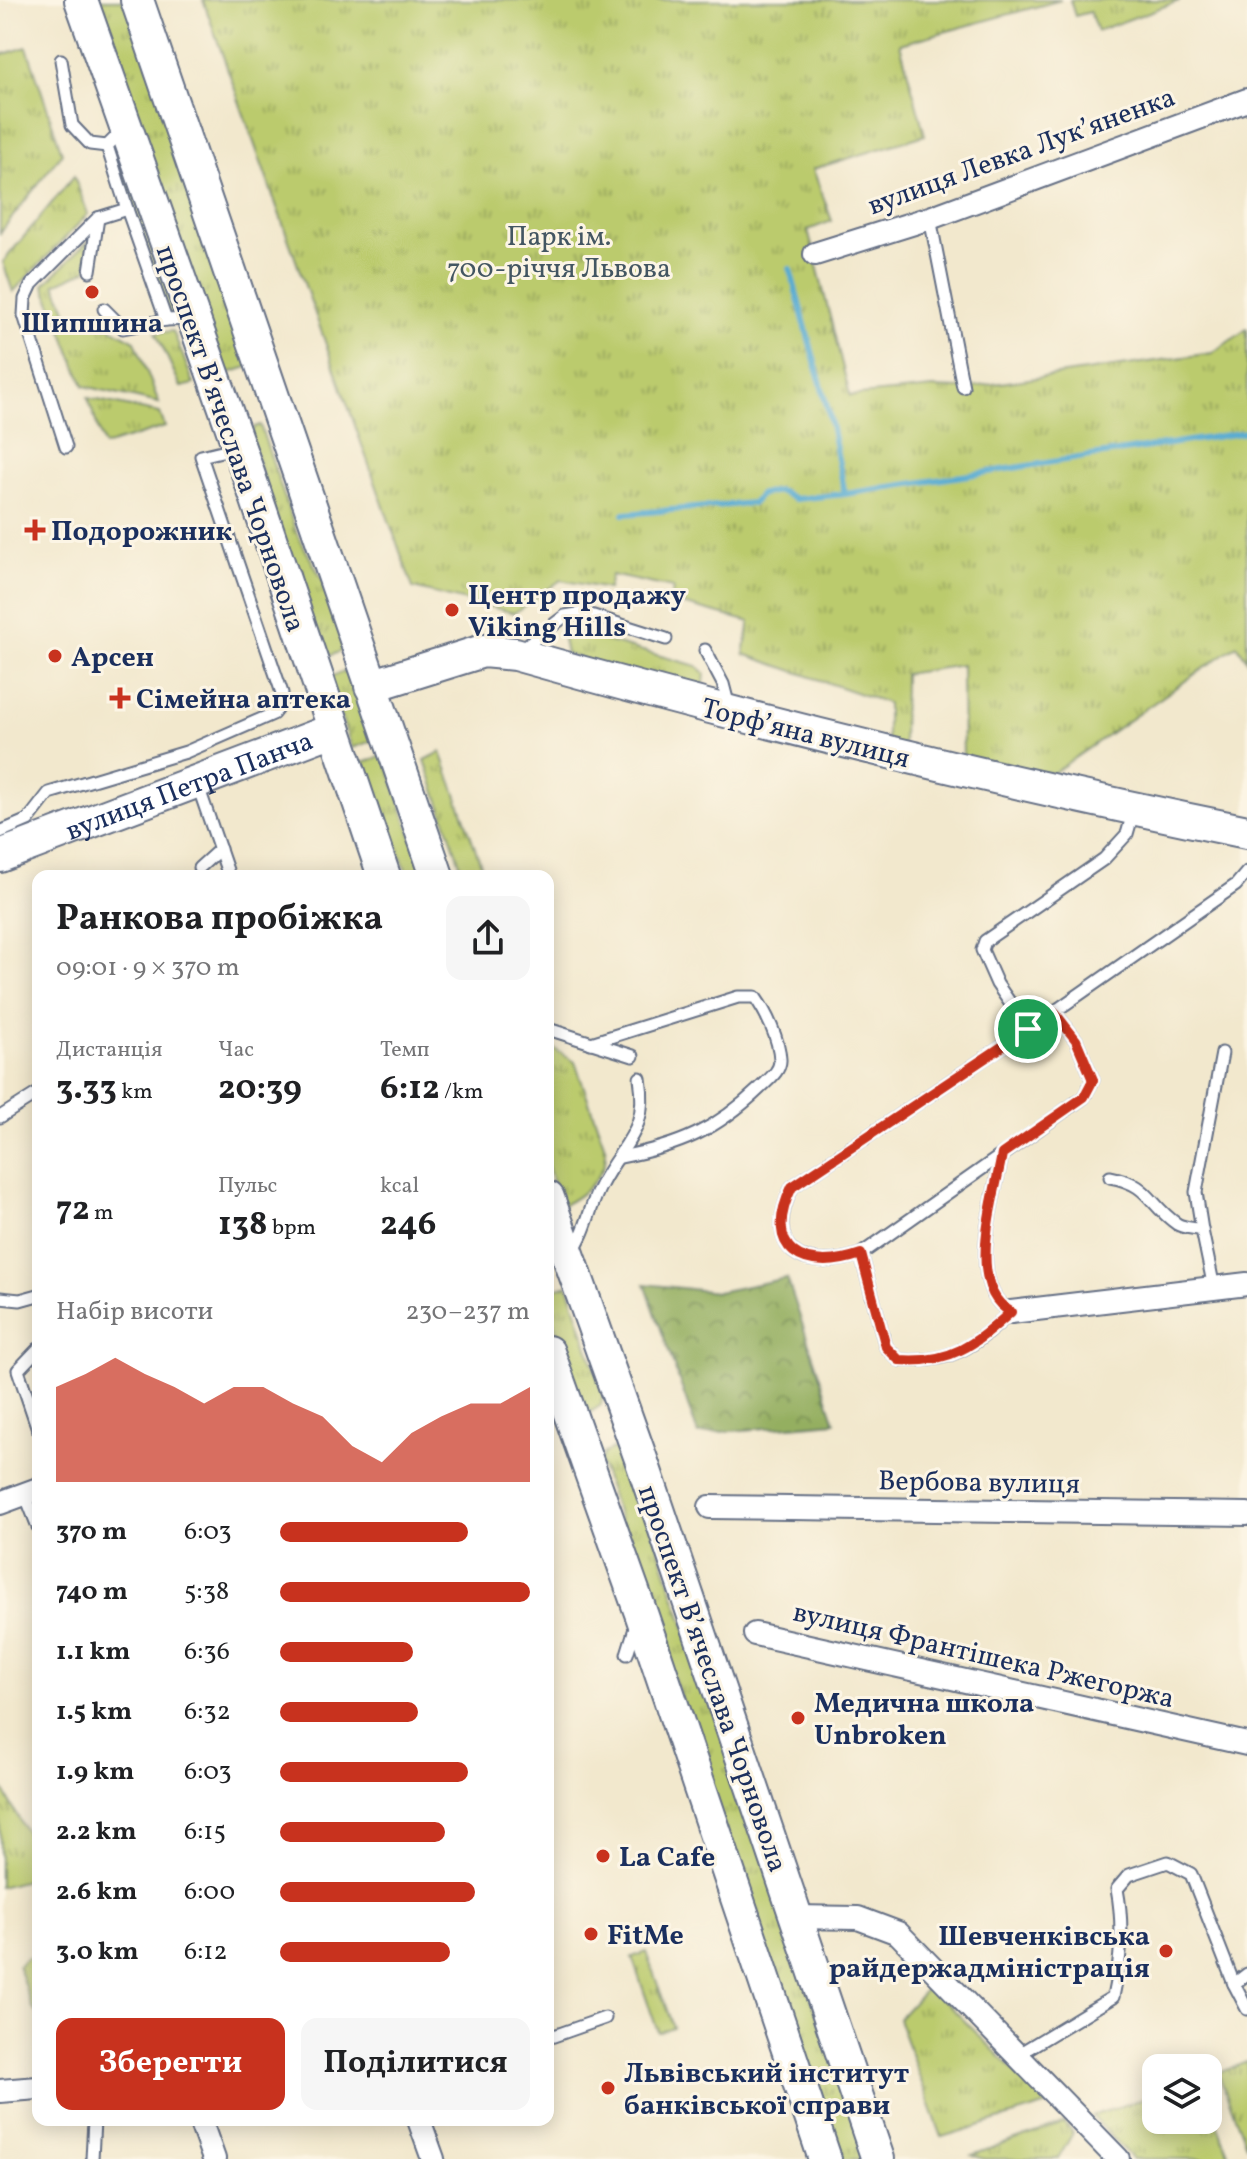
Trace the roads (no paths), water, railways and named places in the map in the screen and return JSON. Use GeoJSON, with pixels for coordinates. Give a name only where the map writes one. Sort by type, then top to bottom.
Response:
{"type":"FeatureCollection","features":[{"type":"Feature","properties":{"kind":"main road","name":"проспект Вʼячеслава Чорновола"},"geometry":{"type":"LineString","coordinates":[[81,0],[116,136],[179,319],[236,438],[382,870]]}},
{"type":"Feature","properties":{"kind":"main road","name":"проспект Вʼячеслава Чорновола"},"geometry":{"type":"LineString","coordinates":[[137,0],[278,420],[435,870]]}},
{"type":"Feature","properties":{"kind":"main road"},"geometry":{"type":"LineString","coordinates":[[236,438],[249,419],[263,416],[278,420]]}},
{"type":"Feature","properties":{"kind":"main road","name":"Торфʼяна вулиця"},"geometry":{"type":"LineString","coordinates":[[371,686],[483,651],[515,654],[731,715],[1134,809],[1247,832]]}},
{"type":"Feature","properties":{"kind":"main road","name":"вулиця Петра Панча"},"geometry":{"type":"LineString","coordinates":[[0,856],[333,730]]}},
{"type":"Feature","properties":{"kind":"main road","name":"проспект Вʼячеслава Чорновола"},"geometry":{"type":"LineString","coordinates":[[554,1215],[641,1459],[878,2159]]}},
{"type":"Feature","properties":{"kind":"main road","name":"проспект Вʼячеслава Чорновола"},"geometry":{"type":"LineString","coordinates":[[554,1368],[642,1616],[825,2159]]}},
{"type":"Feature","properties":{"kind":"main road"},"geometry":{"type":"LineString","coordinates":[[573,1417],[587,1427],[609,1425],[615,1419],[620,1399]]}},
{"type":"Feature","properties":{"kind":"main road"},"geometry":{"type":"LineString","coordinates":[[590,1466],[596,1449],[607,1441],[622,1442],[641,1459]]}},
{"type":"Feature","properties":{"kind":"street","name":"вулиця Левка Лукʼяненка"},"geometry":{"type":"LineString","coordinates":[[815,254],[930,218],[1247,100]]}},
{"type":"Feature","properties":{"kind":"street"},"geometry":{"type":"LineString","coordinates":[[1011,1312],[1247,1284]]}},
{"type":"Feature","properties":{"kind":"street"},"geometry":{"type":"LineString","coordinates":[[0,1503],[32,1492]]}},
{"type":"Feature","properties":{"kind":"street","name":"Вербова вулиця"},"geometry":{"type":"LineString","coordinates":[[710,1507],[1247,1514]]}},
{"type":"Feature","properties":{"kind":"street","name":"вулиця Франтішека Ржегоржа"},"geometry":{"type":"LineString","coordinates":[[755,1634],[1247,1744]]}},
{"type":"Feature","properties":{"kind":"street"},"geometry":{"type":"LineString","coordinates":[[794,1917],[858,1918],[904,1929],[1017,2055],[1118,2159]]}},
{"type":"Feature","properties":{"kind":"street"},"geometry":{"type":"LineString","coordinates":[[0,2091],[32,2088]]}},
{"type":"Feature","properties":{"kind":"street"},"geometry":{"type":"LineString","coordinates":[[202,2126],[214,2159]]}},
{"type":"Feature","properties":{"kind":"street"},"geometry":{"type":"LineString","coordinates":[[421,2126],[433,2159]]}},
{"type":"Feature","properties":{"kind":"lane"},"geometry":{"type":"LineString","coordinates":[[61,60],[72,125],[90,144],[116,136],[127,209],[179,319],[123,328],[104,309]]}},
{"type":"Feature","properties":{"kind":"lane"},"geometry":{"type":"LineString","coordinates":[[66,447],[24,315],[25,299],[32,284],[98,218],[127,209]]}},
{"type":"Feature","properties":{"kind":"lane"},"geometry":{"type":"LineString","coordinates":[[90,271],[98,218]]}},
{"type":"Feature","properties":{"kind":"lane"},"geometry":{"type":"LineString","coordinates":[[930,218],[963,387]]}},
{"type":"Feature","properties":{"kind":"lane"},"geometry":{"type":"LineString","coordinates":[[0,832],[28,820],[49,793],[186,752],[273,714],[280,705],[282,693],[201,456],[236,438]]}},
{"type":"Feature","properties":{"kind":"lane"},"geometry":{"type":"LineString","coordinates":[[515,654],[565,616],[584,613],[666,639]]}},
{"type":"Feature","properties":{"kind":"lane"},"geometry":{"type":"LineString","coordinates":[[705,650],[723,684],[731,715]]}},
{"type":"Feature","properties":{"kind":"lane"},"geometry":{"type":"LineString","coordinates":[[196,782],[227,870]]}},
{"type":"Feature","properties":{"kind":"lane"},"geometry":{"type":"LineString","coordinates":[[1028,1029],[997,984],[982,950],[985,941],[1104,859],[1127,834],[1134,809]]}},
{"type":"Feature","properties":{"kind":"lane"},"geometry":{"type":"LineString","coordinates":[[199,868],[220,849]]}},
{"type":"Feature","properties":{"kind":"lane"},"geometry":{"type":"LineString","coordinates":[[1054,1012],[1076,1040],[1093,1080],[1084,1097],[861,1254],[833,1263],[821,1262],[797,1256],[787,1247],[781,1218],[792,1187],[1054,1012],[1236,885],[1247,872]]}},
{"type":"Feature","properties":{"kind":"lane"},"geometry":{"type":"LineString","coordinates":[[591,1043],[738,997],[755,997],[765,1010],[781,1060],[777,1072],[745,1102],[699,1136],[620,1157]]}},
{"type":"Feature","properties":{"kind":"lane"},"geometry":{"type":"LineString","coordinates":[[554,1031],[633,1056]]}},
{"type":"Feature","properties":{"kind":"lane"},"geometry":{"type":"LineString","coordinates":[[1214,1288],[1196,1192],[1222,1053]]}},
{"type":"Feature","properties":{"kind":"lane"},"geometry":{"type":"LineString","coordinates":[[569,1257],[582,1240],[601,1185],[641,1118],[644,1101],[640,1078]]}},
{"type":"Feature","properties":{"kind":"lane"},"geometry":{"type":"LineString","coordinates":[[0,1117],[32,1097]]}},
{"type":"Feature","properties":{"kind":"lane"},"geometry":{"type":"LineString","coordinates":[[861,1254],[886,1347],[899,1360],[920,1362],[962,1352],[1011,1312],[998,1305],[988,1290],[983,1268],[1002,1154]]}},
{"type":"Feature","properties":{"kind":"lane"},"geometry":{"type":"LineString","coordinates":[[1110,1177],[1131,1181],[1140,1187],[1178,1226],[1202,1230]]}},
{"type":"Feature","properties":{"kind":"lane"},"geometry":{"type":"LineString","coordinates":[[0,1298],[20,1300],[32,1297]]}},
{"type":"Feature","properties":{"kind":"lane"},"geometry":{"type":"LineString","coordinates":[[32,1355],[18,1370],[32,1411]]}},
{"type":"Feature","properties":{"kind":"lane"},"geometry":{"type":"LineString","coordinates":[[627,1654],[642,1616]]}},
{"type":"Feature","properties":{"kind":"lane"},"geometry":{"type":"LineString","coordinates":[[1017,2055],[1113,1997],[1121,1948],[1122,1913],[1117,1889],[1129,1875],[1168,1862],[1191,1874],[1234,1984],[1247,2009]]}},
{"type":"Feature","properties":{"kind":"lane"},"geometry":{"type":"LineString","coordinates":[[1234,1984],[1247,1974]]}},
{"type":"Feature","properties":{"kind":"lane"},"geometry":{"type":"LineString","coordinates":[[554,2036],[605,2018]]}},
{"type":"Feature","properties":{"kind":"lane"},"geometry":{"type":"LineString","coordinates":[[92,2159],[94,2126]]}},
{"type":"Feature","properties":{"kind":"waterway"},"geometry":{"type":"LineString","coordinates":[[790,269],[829,414],[845,494],[1247,432]]}},
{"type":"Feature","properties":{"kind":"waterway"},"geometry":{"type":"LineString","coordinates":[[624,514],[753,503],[761,494],[779,491],[795,499],[845,494]]}},
{"type":"Feature","properties":{"kind":"place","name":"Шипшина"},"geometry":{"type":"Point","coordinates":[92,292]}},
{"type":"Feature","properties":{"kind":"place","name":"Подорожник"},"geometry":{"type":"Point","coordinates":[35,530]}},
{"type":"Feature","properties":{"kind":"place","name":"Центр продажу Viking Hills"},"geometry":{"type":"Point","coordinates":[452,610]}},
{"type":"Feature","properties":{"kind":"place","name":"Арсен"},"geometry":{"type":"Point","coordinates":[55,656]}},
{"type":"Feature","properties":{"kind":"place","name":"Сімейна аптека"},"geometry":{"type":"Point","coordinates":[120,698]}},
{"type":"Feature","properties":{"kind":"place","name":"Медична школа Unbroken"},"geometry":{"type":"Point","coordinates":[798,1718]}},
{"type":"Feature","properties":{"kind":"place","name":"La Cafe"},"geometry":{"type":"Point","coordinates":[603,1856]}},
{"type":"Feature","properties":{"kind":"place","name":"FitMe"},"geometry":{"type":"Point","coordinates":[591,1934]}},
{"type":"Feature","properties":{"kind":"place","name":"Шевченківська райдержадміністрація"},"geometry":{"type":"Point","coordinates":[1166,1951]}},
{"type":"Feature","properties":{"kind":"place","name":"Львівський інститут банківської справи"},"geometry":{"type":"Point","coordinates":[608,2088]}},
{"type":"Feature","properties":{"kind":"park label","name":"Парк ім. 700-річчя Львова"},"geometry":{"type":"Point","coordinates":[559,251]}}]}
